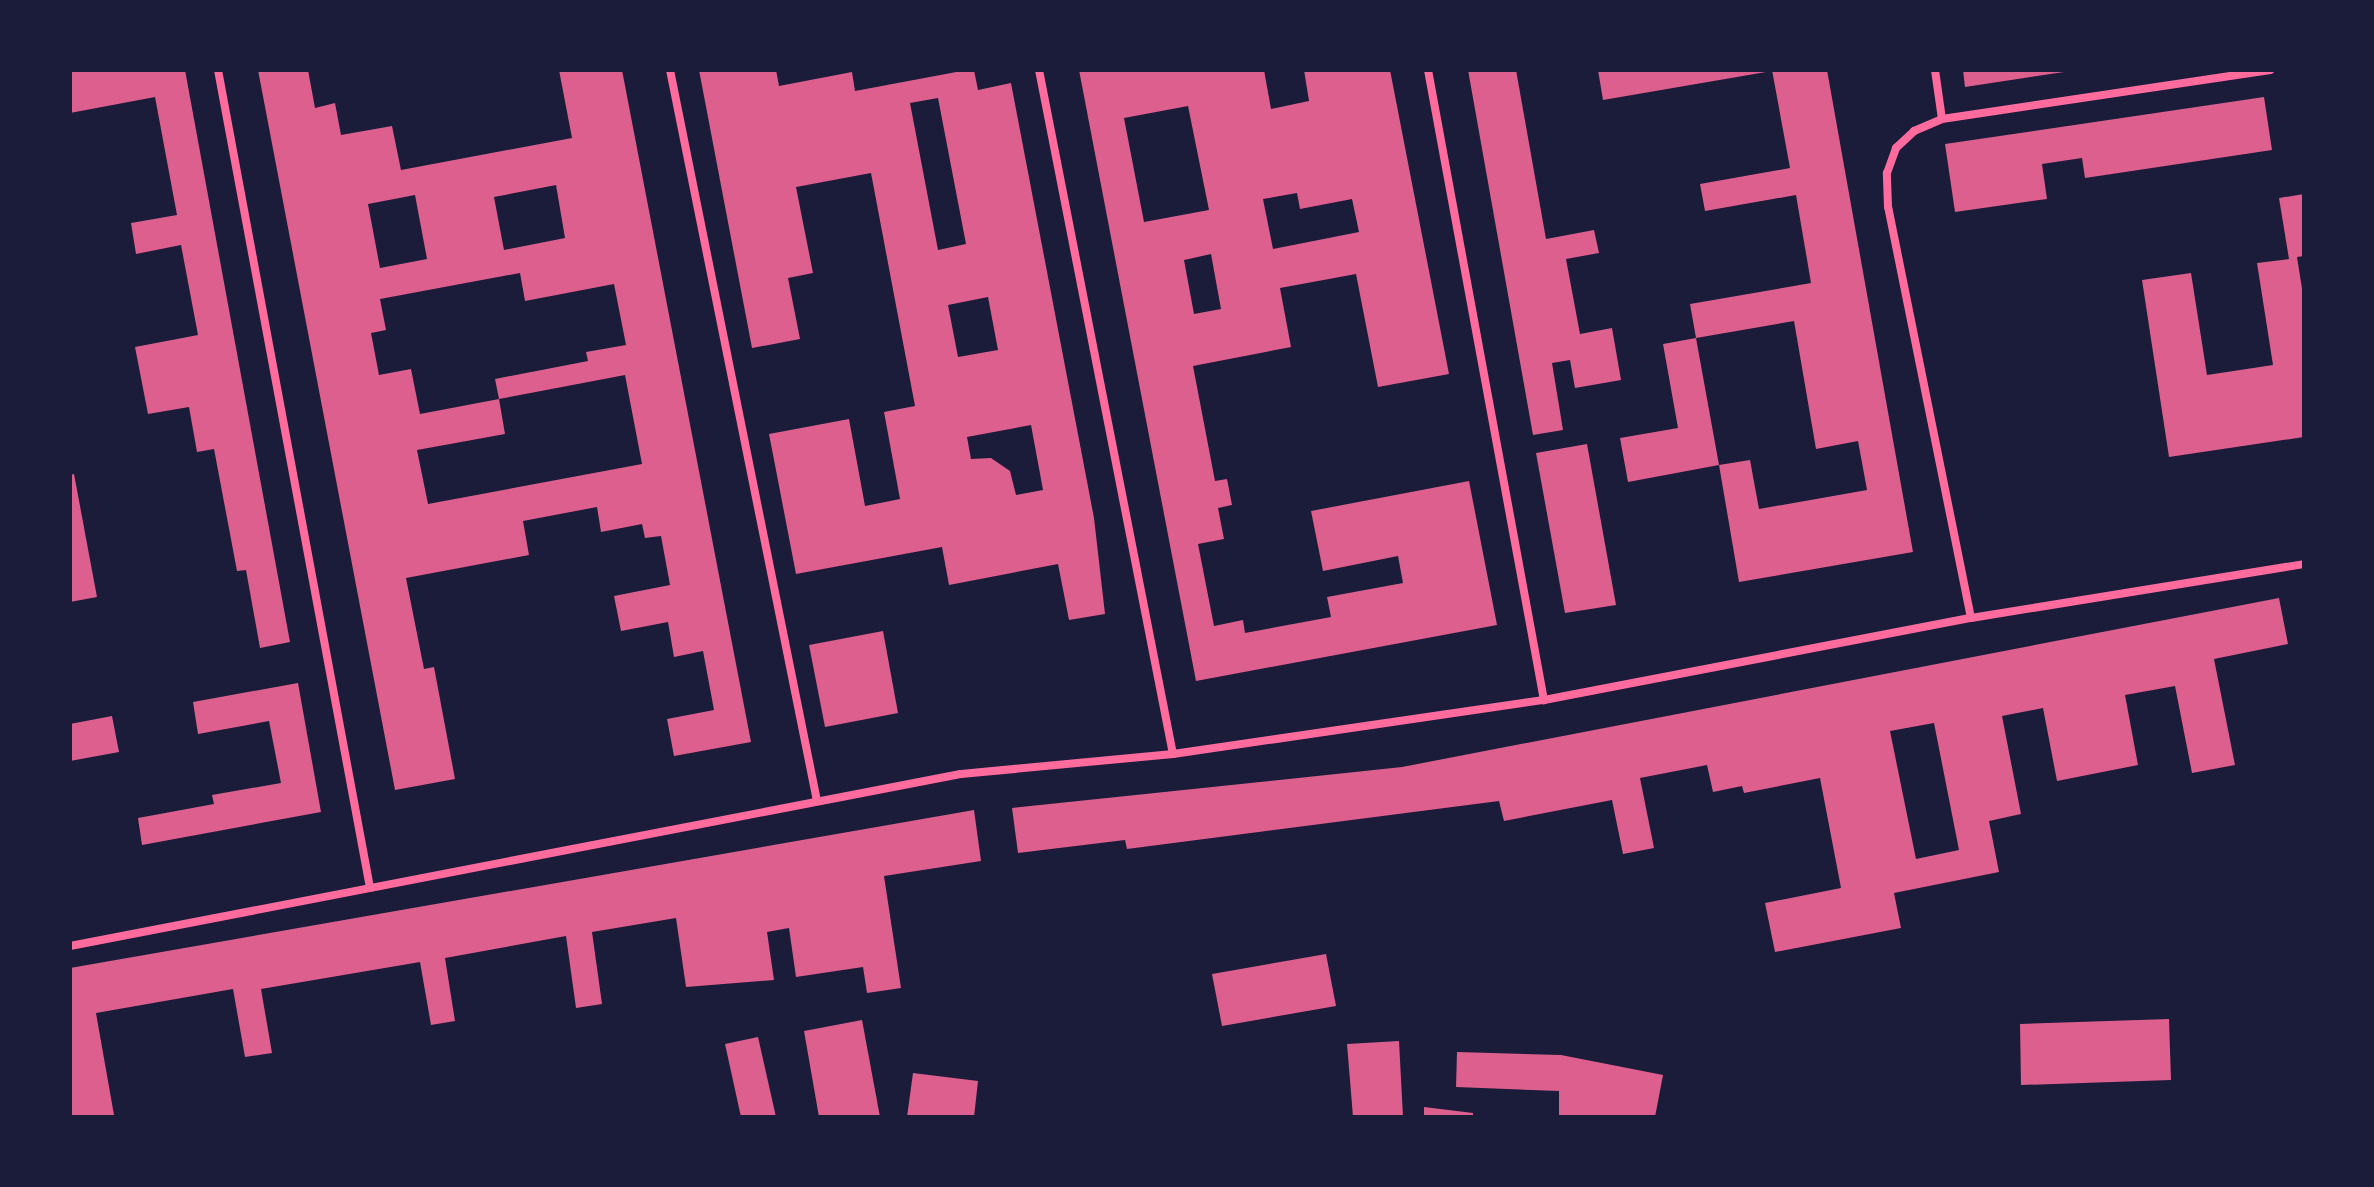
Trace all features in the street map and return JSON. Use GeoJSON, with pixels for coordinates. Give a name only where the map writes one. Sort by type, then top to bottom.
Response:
{"type":"FeatureCollection","features":[{"type":"Feature","properties":{"kind":"street"},"geometry":{"type":"LineString","coordinates":[[218,70],[370,888]]}},
{"type":"Feature","properties":{"kind":"street"},"geometry":{"type":"LineString","coordinates":[[670,70],[817,801]]}},
{"type":"Feature","properties":{"kind":"street"},"geometry":{"type":"LineString","coordinates":[[1039,70],[1173,754]]}},
{"type":"Feature","properties":{"kind":"street"},"geometry":{"type":"LineString","coordinates":[[1428,70],[1544,700]]}},
{"type":"Feature","properties":{"kind":"street"},"geometry":{"type":"LineString","coordinates":[[1935,70],[1942,119]]}},
{"type":"Feature","properties":{"kind":"street"},"geometry":{"type":"LineString","coordinates":[[1971,618],[1888,207],[1887,173],[1896,148],[1914,131],[1942,119],[2270,70]]}},
{"type":"Feature","properties":{"kind":"street"},"geometry":{"type":"LineString","coordinates":[[70,946],[961,774],[1173,754],[1544,700],[1971,618],[2304,564]]}},
{"type":"Feature","properties":{"kind":"building"},"geometry":{"type":"Polygon","coordinates":[[[70,70],[185,70],[290,642],[260,648],[246,570],[237,571],[214,449],[197,452],[189,407],[148,414],[135,347],[198,335],[181,245],[136,254],[131,223],[177,215],[155,97],[70,113],[70,70]]]}},
{"type":"Feature","properties":{"kind":"building"},"geometry":{"type":"Polygon","coordinates":[[[258,70],[308,70],[315,108],[335,103],[341,135],[392,126],[401,170],[572,138],[559,70],[622,70],[751,742],[674,756],[667,719],[714,710],[703,651],[674,657],[668,622],[621,631],[614,596],[670,585],[661,536],[645,538],[642,524],[601,532],[597,507],[523,521],[529,555],[406,578],[424,669],[434,667],[455,779],[395,790],[258,70]],[[556,185],[494,197],[504,250],[565,238],[556,185]],[[415,195],[368,204],[380,268],[427,259],[415,195]],[[520,273],[380,299],[386,330],[371,333],[379,375],[411,369],[420,414],[499,399],[495,379],[588,361],[586,352],[626,345],[614,284],[525,301],[520,273]],[[625,375],[499,399],[505,434],[417,450],[428,504],[642,464],[625,375]]]}},
{"type":"Feature","properties":{"kind":"building"},"geometry":{"type":"Polygon","coordinates":[[[699,70],[776,70],[779,86],[852,72],[855,91],[967,70],[974,70],[978,90],[1011,83],[1094,518],[1105,614],[1069,620],[1058,564],[949,585],[942,547],[796,574],[769,434],[849,419],[865,506],[900,499],[884,412],[915,406],[871,173],[796,187],[813,273],[788,278],[800,339],[752,348],[699,70]],[[938,98],[910,103],[938,250],[966,244],[938,98]],[[988,297],[948,305],[958,357],[998,350],[988,297]],[[1031,425],[967,437],[971,459],[991,458],[1010,471],[1016,495],[1043,490],[1031,425]]]}},
{"type":"Feature","properties":{"kind":"building"},"geometry":{"type":"Polygon","coordinates":[[[1079,70],[1264,70],[1271,109],[1309,101],[1304,70],[1390,70],[1449,374],[1378,387],[1356,274],[1280,288],[1291,347],[1193,366],[1215,481],[1227,479],[1232,505],[1218,508],[1224,539],[1198,544],[1214,626],[1243,620],[1245,633],[1331,617],[1327,597],[1403,583],[1398,556],[1323,571],[1311,511],[1469,481],[1497,625],[1196,681],[1079,70]],[[1188,106],[1124,118],[1144,222],[1209,210],[1188,106]],[[1297,193],[1263,199],[1273,249],[1359,232],[1352,199],[1300,209],[1297,193]],[[1211,254],[1184,260],[1194,314],[1221,309],[1211,254]]]}},
{"type":"Feature","properties":{"kind":"building"},"geometry":{"type":"Polygon","coordinates":[[[1468,70],[1516,70],[1546,239],[1594,230],[1599,253],[1566,259],[1580,334],[1612,328],[1621,380],[1575,388],[1570,360],[1552,363],[1563,430],[1533,435],[1468,70]]]}},
{"type":"Feature","properties":{"kind":"building"},"geometry":{"type":"Polygon","coordinates":[[[1598,70],[1765,70],[1766,72],[1603,100],[1598,70]]]}},
{"type":"Feature","properties":{"kind":"building"},"geometry":{"type":"Polygon","coordinates":[[[1772,70],[1827,70],[1913,552],[1739,582],[1719,465],[1750,460],[1759,509],[1867,490],[1858,441],[1816,449],[1794,321],[1696,338],[1690,304],[1811,283],[1796,195],[1705,211],[1700,184],[1790,168],[1772,70]]]}},
{"type":"Feature","properties":{"kind":"building"},"geometry":{"type":"Polygon","coordinates":[[[1963,70],[2064,70],[2064,72],[1965,87],[1963,70]]]}},
{"type":"Feature","properties":{"kind":"building"},"geometry":{"type":"Polygon","coordinates":[[[2264,97],[2272,150],[2085,178],[2082,158],[2042,164],[2047,199],[1955,212],[1945,144],[2264,97]]]}},
{"type":"Feature","properties":{"kind":"building"},"geometry":{"type":"Polygon","coordinates":[[[2304,194],[2304,256],[2297,257],[2304,301],[2304,437],[2169,457],[2142,280],[2191,273],[2207,375],[2273,365],[2257,263],[2289,259],[2279,198],[2304,194]]]}},
{"type":"Feature","properties":{"kind":"building"},"geometry":{"type":"Polygon","coordinates":[[[1696,338],[1719,465],[1628,482],[1620,438],[1678,428],[1663,344],[1696,338]]]}},
{"type":"Feature","properties":{"kind":"building"},"geometry":{"type":"Polygon","coordinates":[[[1587,444],[1616,605],[1565,613],[1536,453],[1587,444]]]}},
{"type":"Feature","properties":{"kind":"building"},"geometry":{"type":"Polygon","coordinates":[[[74,474],[97,597],[70,602],[70,475],[74,474]]]}},
{"type":"Feature","properties":{"kind":"building"},"geometry":{"type":"Polygon","coordinates":[[[2279,598],[2288,644],[2214,659],[2235,765],[2192,773],[2175,686],[2125,695],[2138,765],[2057,781],[2043,708],[2002,716],[2021,814],[1989,821],[1999,872],[1894,893],[1901,928],[1775,952],[1765,903],[1841,888],[1820,778],[1744,793],[1742,786],[1713,792],[1707,765],[1640,778],[1654,848],[1623,854],[1612,800],[1504,821],[1499,801],[1127,849],[1125,840],[1018,853],[1012,808],[1402,767],[2279,598]],[[1934,723],[1890,731],[1916,859],[1959,850],[1934,723]]]}},
{"type":"Feature","properties":{"kind":"building"},"geometry":{"type":"Polygon","coordinates":[[[883,631],[898,713],[825,727],[809,645],[883,631]]]}},
{"type":"Feature","properties":{"kind":"building"},"geometry":{"type":"Polygon","coordinates":[[[298,683],[321,812],[142,845],[138,818],[214,804],[212,795],[281,783],[269,721],[198,734],[193,702],[298,683]]]}},
{"type":"Feature","properties":{"kind":"building"},"geometry":{"type":"Polygon","coordinates":[[[112,716],[119,752],[70,761],[70,724],[112,716]]]}},
{"type":"Feature","properties":{"kind":"building"},"geometry":{"type":"Polygon","coordinates":[[[974,810],[981,861],[884,876],[901,988],[867,993],[863,967],[796,977],[789,928],[767,932],[774,980],[686,987],[676,918],[592,932],[602,1004],[576,1008],[566,936],[445,958],[455,1021],[431,1025],[420,962],[261,989],[272,1053],[245,1057],[233,989],[96,1013],[114,1115],[70,1117],[70,968],[974,810]]]}},
{"type":"Feature","properties":{"kind":"building"},"geometry":{"type":"Polygon","coordinates":[[[1326,954],[1336,1006],[1222,1026],[1212,974],[1326,954]]]}},
{"type":"Feature","properties":{"kind":"building"},"geometry":{"type":"Polygon","coordinates":[[[2169,1019],[2171,1080],[2021,1085],[2020,1024],[2169,1019]]]}},
{"type":"Feature","properties":{"kind":"building"},"geometry":{"type":"Polygon","coordinates":[[[862,1020],[880,1117],[819,1117],[804,1031],[862,1020]]]}},
{"type":"Feature","properties":{"kind":"building"},"geometry":{"type":"Polygon","coordinates":[[[758,1037],[776,1117],[741,1117],[725,1044],[758,1037]]]}},
{"type":"Feature","properties":{"kind":"building"},"geometry":{"type":"Polygon","coordinates":[[[1399,1041],[1403,1117],[1353,1117],[1347,1044],[1399,1041]]]}},
{"type":"Feature","properties":{"kind":"building"},"geometry":{"type":"Polygon","coordinates":[[[1457,1052],[1561,1055],[1663,1075],[1655,1117],[1559,1117],[1559,1091],[1456,1087],[1457,1052]]]}},
{"type":"Feature","properties":{"kind":"building"},"geometry":{"type":"Polygon","coordinates":[[[913,1073],[978,1081],[974,1117],[907,1117],[913,1073]]]}},
{"type":"Feature","properties":{"kind":"building"},"geometry":{"type":"Polygon","coordinates":[[[1424,1107],[1473,1113],[1473,1117],[1424,1117],[1424,1107]]]}}]}
